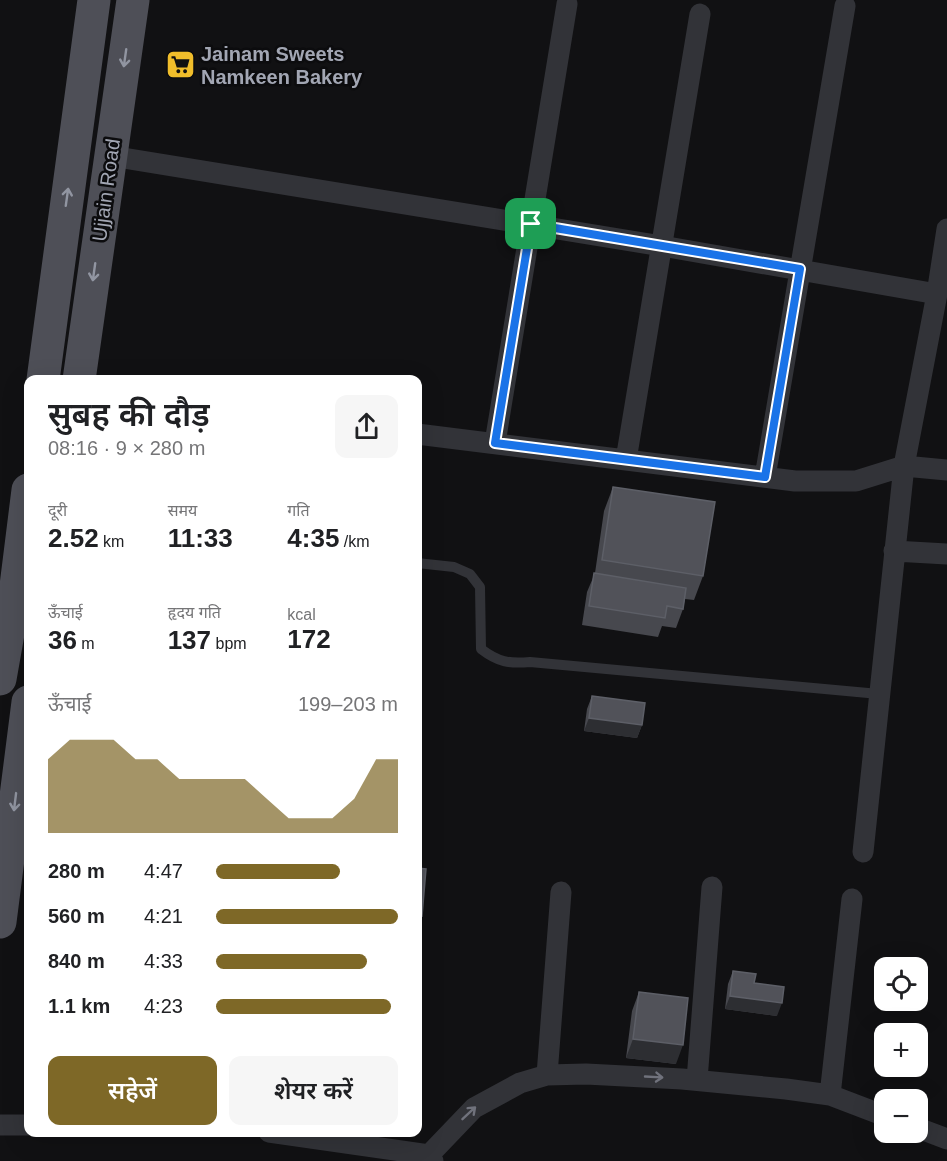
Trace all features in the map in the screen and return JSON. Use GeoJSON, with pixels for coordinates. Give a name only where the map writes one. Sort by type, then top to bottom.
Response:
{"type":"FeatureCollection","features":[{"type":"Feature","properties":{"kind":"main road","name":"Ujjain Road"},"geometry":{"type":"LineString","coordinates":[[44,375],[94,0]]}},
{"type":"Feature","properties":{"kind":"main road","name":"Ujjain Road"},"geometry":{"type":"LineString","coordinates":[[80,375],[133,0]]}},
{"type":"Feature","properties":{"kind":"main road"},"geometry":{"type":"LineString","coordinates":[[0,679],[7,593],[24,510]]}},
{"type":"Feature","properties":{"kind":"main road"},"geometry":{"type":"LineString","coordinates":[[0,922],[24,733]]}},
{"type":"Feature","properties":{"kind":"street"},"geometry":{"type":"LineString","coordinates":[[495,443],[567,4]]}},
{"type":"Feature","properties":{"kind":"street"},"geometry":{"type":"LineString","coordinates":[[765,477],[845,6]]}},
{"type":"Feature","properties":{"kind":"street"},"geometry":{"type":"LineString","coordinates":[[626,460],[700,14]]}},
{"type":"Feature","properties":{"kind":"street"},"geometry":{"type":"LineString","coordinates":[[111,156],[531,224],[937,294]]}},
{"type":"Feature","properties":{"kind":"street"},"geometry":{"type":"LineString","coordinates":[[863,852],[904,466],[947,229]]}},
{"type":"Feature","properties":{"kind":"street"},"geometry":{"type":"LineString","coordinates":[[422,435],[795,481],[856,482],[904,466],[947,470]]}},
{"type":"Feature","properties":{"kind":"street"},"geometry":{"type":"LineString","coordinates":[[894,551],[947,554]]}},
{"type":"Feature","properties":{"kind":"street"},"geometry":{"type":"LineString","coordinates":[[697,1080],[712,887]]}},
{"type":"Feature","properties":{"kind":"street"},"geometry":{"type":"LineString","coordinates":[[547,1075],[561,892]]}},
{"type":"Feature","properties":{"kind":"street"},"geometry":{"type":"LineString","coordinates":[[830,1095],[852,899]]}},
{"type":"Feature","properties":{"kind":"street"},"geometry":{"type":"LineString","coordinates":[[338,1137],[394,1141],[431,1158],[474,1108],[520,1083],[547,1075],[586,1074],[697,1080],[786,1089],[830,1095],[874,1112]]}},
{"type":"Feature","properties":{"kind":"street"},"geometry":{"type":"LineString","coordinates":[[0,1125],[24,1125]]}},
{"type":"Feature","properties":{"kind":"street"},"geometry":{"type":"LineString","coordinates":[[928,1132],[947,1139]]}},
{"type":"Feature","properties":{"kind":"lane"},"geometry":{"type":"LineString","coordinates":[[422,564],[454,567],[470,574],[480,587],[481,649],[493,659],[514,664],[530,662],[879,694]]}},
{"type":"Feature","properties":{"kind":"building"},"geometry":{"type":"Polygon","coordinates":[[[613,487],[715,502],[703,576],[602,560],[613,487]]]}},
{"type":"Feature","properties":{"kind":"building"},"geometry":{"type":"Polygon","coordinates":[[[594,573],[686,588],[683,609],[667,606],[665,618],[589,606],[594,573]]]}},
{"type":"Feature","properties":{"kind":"building"},"geometry":{"type":"Polygon","coordinates":[[[592,696],[645,703],[642,725],[589,718],[592,696]]]}},
{"type":"Feature","properties":{"kind":"building"},"geometry":{"type":"Polygon","coordinates":[[[422,869],[426,869],[422,916],[422,869]]]}},
{"type":"Feature","properties":{"kind":"building"},"geometry":{"type":"Polygon","coordinates":[[[733,971],[756,974],[754,983],[784,987],[782,1003],[730,996],[733,971]]]}},
{"type":"Feature","properties":{"kind":"building"},"geometry":{"type":"Polygon","coordinates":[[[639,992],[688,998],[683,1045],[633,1039],[639,992]]]}},
{"type":"Feature","properties":{"kind":"place","name":"Jainam Sweets Namkeen Bakery"},"geometry":{"type":"Point","coordinates":[180,65]}},
{"type":"Feature","properties":{"kind":"route"},"geometry":{"type":"LineString","coordinates":[[531,224],[800,269],[765,477],[495,443],[531,224]]}}]}
